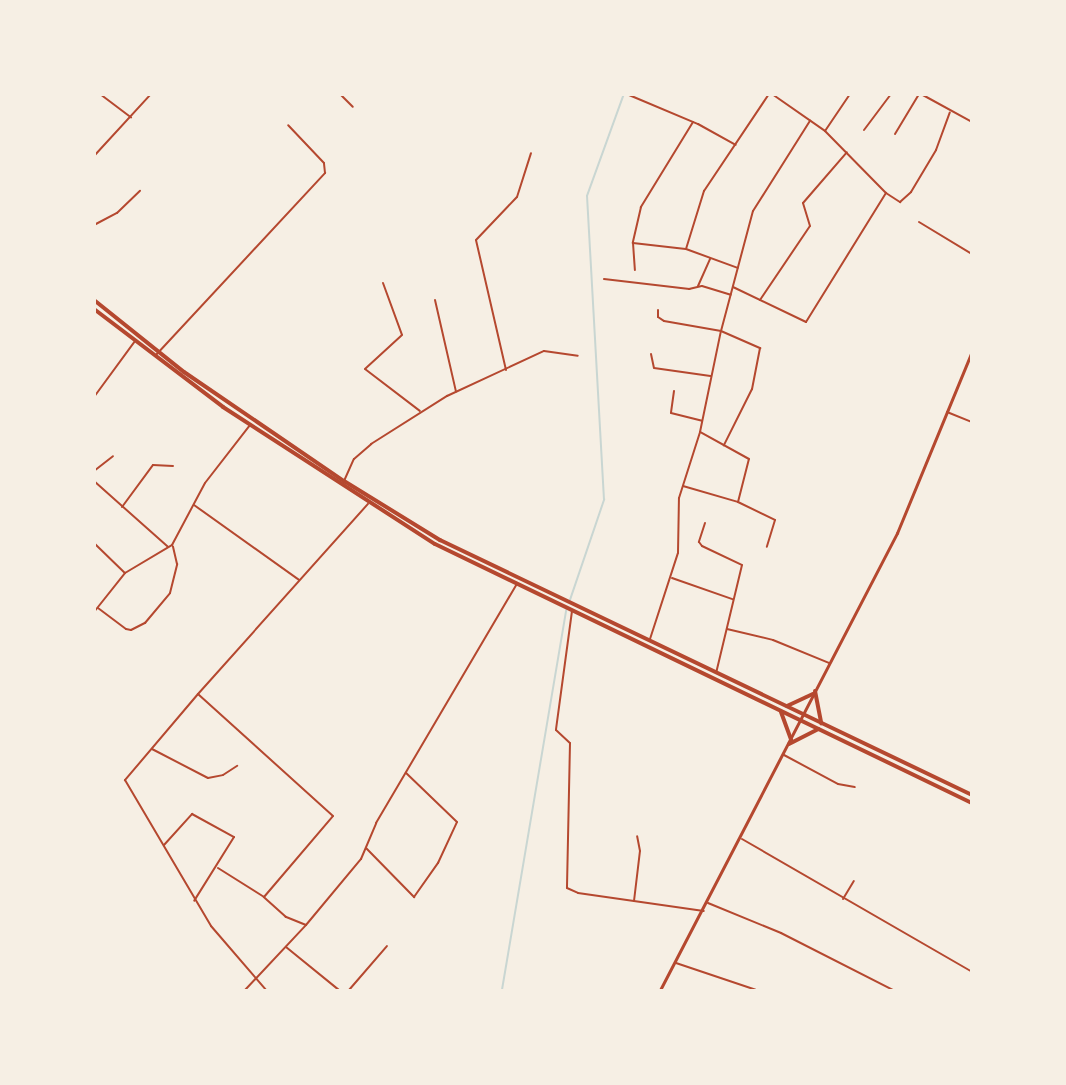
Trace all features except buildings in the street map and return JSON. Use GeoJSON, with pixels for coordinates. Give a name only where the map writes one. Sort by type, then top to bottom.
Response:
{"type":"FeatureCollection","features":[{"type":"Feature","properties":{"kind":"main road"},"geometry":{"type":"LineString","coordinates":[[94,300],[158,351],[344,481],[479,561],[972,795]]}},
{"type":"Feature","properties":{"kind":"main road"},"geometry":{"type":"LineString","coordinates":[[94,309],[154,356],[250,425],[368,504],[516,585],[972,803]]}},
{"type":"Feature","properties":{"kind":"main road"},"geometry":{"type":"LineString","coordinates":[[786,706],[814,693],[821,723]]}},
{"type":"Feature","properties":{"kind":"main road"},"geometry":{"type":"LineString","coordinates":[[781,711],[790,742],[818,729]]}},
{"type":"Feature","properties":{"kind":"street"},"geometry":{"type":"LineString","coordinates":[[100,94],[131,117]]}},
{"type":"Feature","properties":{"kind":"street"},"geometry":{"type":"LineString","coordinates":[[94,156],[151,94]]}},
{"type":"Feature","properties":{"kind":"street"},"geometry":{"type":"LineString","coordinates":[[340,94],[353,107]]}},
{"type":"Feature","properties":{"kind":"street"},"geometry":{"type":"LineString","coordinates":[[686,249],[704,191],[771,94],[825,131],[886,193],[900,202],[911,192],[936,150],[950,112]]}},
{"type":"Feature","properties":{"kind":"street"},"geometry":{"type":"LineString","coordinates":[[825,131],[850,94]]}},
{"type":"Feature","properties":{"kind":"street"},"geometry":{"type":"LineString","coordinates":[[864,130],[891,94]]}},
{"type":"Feature","properties":{"kind":"street"},"geometry":{"type":"LineString","coordinates":[[895,134],[920,94],[972,122]]}},
{"type":"Feature","properties":{"kind":"street"},"geometry":{"type":"LineString","coordinates":[[629,95],[693,122],[736,145]]}},
{"type":"Feature","properties":{"kind":"street"},"geometry":{"type":"LineString","coordinates":[[649,642],[678,553],[682,486],[700,432],[721,331],[756,205],[810,121]]}},
{"type":"Feature","properties":{"kind":"street"},"geometry":{"type":"LineString","coordinates":[[635,270],[633,243],[641,207],[693,122]]}},
{"type":"Feature","properties":{"kind":"street"},"geometry":{"type":"LineString","coordinates":[[154,356],[325,173],[324,164],[288,125]]}},
{"type":"Feature","properties":{"kind":"street"},"geometry":{"type":"LineString","coordinates":[[760,300],[810,226],[803,203],[847,152]]}},
{"type":"Feature","properties":{"kind":"street"},"geometry":{"type":"LineString","coordinates":[[506,370],[476,240],[517,197],[531,153]]}},
{"type":"Feature","properties":{"kind":"street"},"geometry":{"type":"LineString","coordinates":[[94,225],[108,219],[140,191]]}},
{"type":"Feature","properties":{"kind":"street"},"geometry":{"type":"LineString","coordinates":[[733,287],[806,322],[886,193]]}},
{"type":"Feature","properties":{"kind":"street"},"geometry":{"type":"LineString","coordinates":[[919,222],[972,254]]}},
{"type":"Feature","properties":{"kind":"street"},"geometry":{"type":"LineString","coordinates":[[633,243],[686,249],[738,268]]}},
{"type":"Feature","properties":{"kind":"street"},"geometry":{"type":"LineString","coordinates":[[698,286],[710,259]]}},
{"type":"Feature","properties":{"kind":"street"},"geometry":{"type":"LineString","coordinates":[[604,279],[689,289],[698,286],[731,295]]}},
{"type":"Feature","properties":{"kind":"street"},"geometry":{"type":"LineString","coordinates":[[383,282],[402,335],[365,369],[421,412]]}},
{"type":"Feature","properties":{"kind":"street"},"geometry":{"type":"LineString","coordinates":[[435,300],[456,392]]}},
{"type":"Feature","properties":{"kind":"street"},"geometry":{"type":"LineString","coordinates":[[658,310],[658,317],[664,321],[721,331],[754,342],[761,351],[752,390],[724,445]]}},
{"type":"Feature","properties":{"kind":"street"},"geometry":{"type":"LineString","coordinates":[[94,397],[135,341]]}},
{"type":"Feature","properties":{"kind":"street"},"geometry":{"type":"LineString","coordinates":[[344,481],[354,459],[366,448],[456,392],[544,351],[578,356]]}},
{"type":"Feature","properties":{"kind":"street"},"geometry":{"type":"LineString","coordinates":[[660,990],[742,839],[829,663],[897,533],[972,351]]}},
{"type":"Feature","properties":{"kind":"street"},"geometry":{"type":"LineString","coordinates":[[651,354],[654,368],[710,376]]}},
{"type":"Feature","properties":{"kind":"street"},"geometry":{"type":"LineString","coordinates":[[674,392],[670,412],[702,421]]}},
{"type":"Feature","properties":{"kind":"street"},"geometry":{"type":"LineString","coordinates":[[947,412],[972,422]]}},
{"type":"Feature","properties":{"kind":"street"},"geometry":{"type":"LineString","coordinates":[[94,612],[125,573],[172,545],[193,504],[216,467],[250,425]]}},
{"type":"Feature","properties":{"kind":"street"},"geometry":{"type":"LineString","coordinates":[[700,432],[749,459],[738,502]]}},
{"type":"Feature","properties":{"kind":"street"},"geometry":{"type":"LineString","coordinates":[[94,471],[113,456]]}},
{"type":"Feature","properties":{"kind":"street"},"geometry":{"type":"LineString","coordinates":[[122,507],[153,465],[172,466]]}},
{"type":"Feature","properties":{"kind":"street"},"geometry":{"type":"LineString","coordinates":[[94,481],[168,548]]}},
{"type":"Feature","properties":{"kind":"street"},"geometry":{"type":"LineString","coordinates":[[682,486],[738,502],[775,520],[767,547]]}},
{"type":"Feature","properties":{"kind":"street"},"geometry":{"type":"LineString","coordinates":[[193,504],[299,580]]}},
{"type":"Feature","properties":{"kind":"street"},"geometry":{"type":"LineString","coordinates":[[266,990],[225,945],[194,901],[125,779],[368,504]]}},
{"type":"Feature","properties":{"kind":"street"},"geometry":{"type":"LineString","coordinates":[[705,523],[700,545],[742,565],[716,673]]}},
{"type":"Feature","properties":{"kind":"street"},"geometry":{"type":"LineString","coordinates":[[94,543],[125,573]]}},
{"type":"Feature","properties":{"kind":"street"},"geometry":{"type":"LineString","coordinates":[[159,553],[160,543]]}},
{"type":"Feature","properties":{"kind":"street"},"geometry":{"type":"LineString","coordinates":[[98,608],[126,629],[146,623],[170,593],[177,564],[172,545]]}},
{"type":"Feature","properties":{"kind":"street"},"geometry":{"type":"LineString","coordinates":[[671,578],[732,599]]}},
{"type":"Feature","properties":{"kind":"street"},"geometry":{"type":"LineString","coordinates":[[245,990],[306,926],[366,848],[376,823],[516,585]]}},
{"type":"Feature","properties":{"kind":"street"},"geometry":{"type":"LineString","coordinates":[[572,611],[556,730],[570,743],[567,886],[571,892],[704,911]]}},
{"type":"Feature","properties":{"kind":"street"},"geometry":{"type":"LineString","coordinates":[[727,629],[773,639],[829,663]]}},
{"type":"Feature","properties":{"kind":"street"},"geometry":{"type":"LineString","coordinates":[[198,694],[333,816],[264,897]]}},
{"type":"Feature","properties":{"kind":"street"},"geometry":{"type":"LineString","coordinates":[[150,748],[208,778],[223,776],[237,766]]}},
{"type":"Feature","properties":{"kind":"street"},"geometry":{"type":"LineString","coordinates":[[784,755],[838,784],[855,787]]}},
{"type":"Feature","properties":{"kind":"street"},"geometry":{"type":"LineString","coordinates":[[366,848],[413,897],[438,863],[458,822],[406,774]]}},
{"type":"Feature","properties":{"kind":"street"},"geometry":{"type":"LineString","coordinates":[[164,845],[190,815],[197,815],[235,839],[194,901]]}},
{"type":"Feature","properties":{"kind":"street"},"geometry":{"type":"LineString","coordinates":[[634,902],[640,851],[637,836]]}},
{"type":"Feature","properties":{"kind":"street"},"geometry":{"type":"LineString","coordinates":[[742,839],[843,900],[902,928],[972,972]]}},
{"type":"Feature","properties":{"kind":"street"},"geometry":{"type":"LineString","coordinates":[[217,867],[264,897],[300,926],[306,926]]}},
{"type":"Feature","properties":{"kind":"street"},"geometry":{"type":"LineString","coordinates":[[843,900],[854,881]]}},
{"type":"Feature","properties":{"kind":"street"},"geometry":{"type":"LineString","coordinates":[[708,903],[781,933],[894,990]]}},
{"type":"Feature","properties":{"kind":"street"},"geometry":{"type":"LineString","coordinates":[[300,926],[301,931]]}},
{"type":"Feature","properties":{"kind":"street"},"geometry":{"type":"LineString","coordinates":[[349,990],[358,975],[387,946]]}},
{"type":"Feature","properties":{"kind":"street"},"geometry":{"type":"LineString","coordinates":[[285,947],[339,990]]}},
{"type":"Feature","properties":{"kind":"street"},"geometry":{"type":"LineString","coordinates":[[676,963],[756,990]]}},
{"type":"Feature","properties":{"kind":"waterway"},"geometry":{"type":"LineString","coordinates":[[570,600],[604,500],[587,196],[624,94]]}},
{"type":"Feature","properties":{"kind":"waterway"},"geometry":{"type":"LineString","coordinates":[[502,990],[566,610]]}}]}
